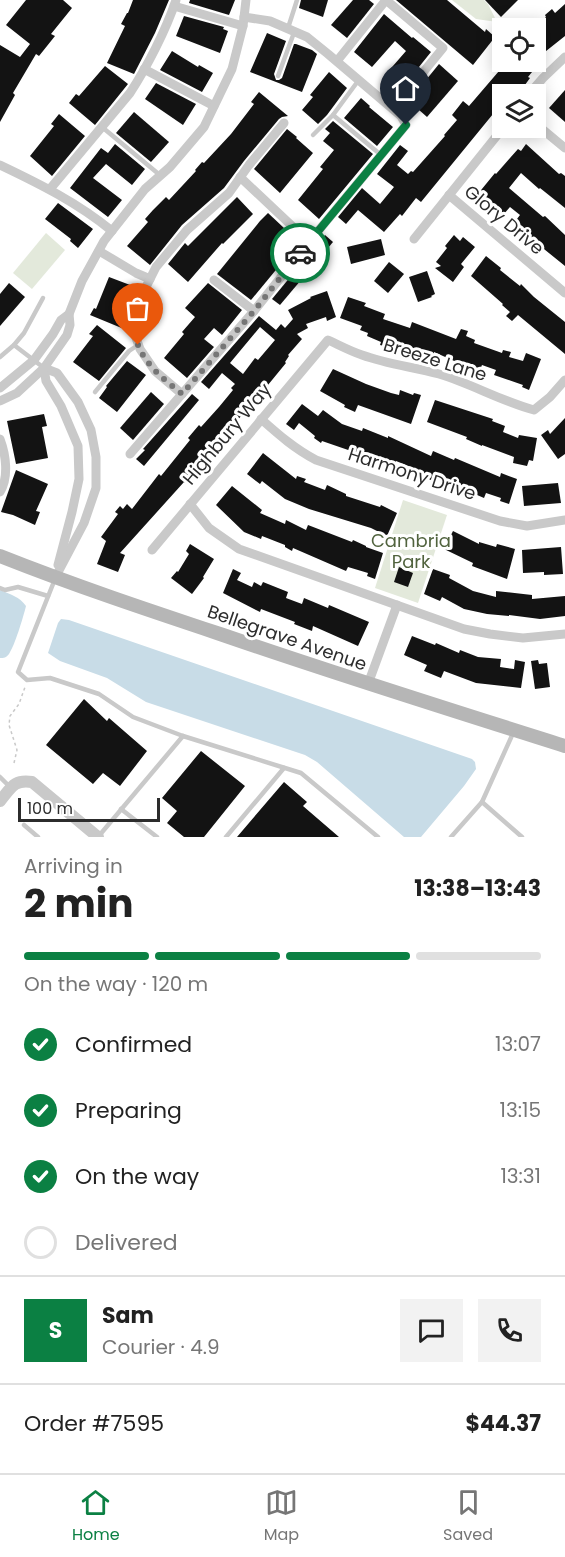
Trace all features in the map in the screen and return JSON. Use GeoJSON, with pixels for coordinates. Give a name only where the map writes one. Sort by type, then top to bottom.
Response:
{"type":"FeatureCollection","features":[{"type":"Feature","properties":{"kind":"main road","name":"Bellegrave Avenue"},"geometry":{"type":"LineString","coordinates":[[0,556],[55,578],[368,684],[565,746]]}},
{"type":"Feature","properties":{"kind":"street"},"geometry":{"type":"LineString","coordinates":[[0,402],[17,393],[44,368],[67,335],[70,325],[69,314],[82,281],[112,231],[145,189],[161,176],[204,127],[232,69],[244,21],[246,0]]}},
{"type":"Feature","properties":{"kind":"street"},"geometry":{"type":"LineString","coordinates":[[337,61],[386,0],[443,48],[393,109]]}},
{"type":"Feature","properties":{"kind":"street"},"geometry":{"type":"LineString","coordinates":[[50,189],[130,93],[175,3],[244,21],[270,21],[292,29],[307,37],[337,61],[401,116],[406,125],[254,311],[130,454]]}},
{"type":"Feature","properties":{"kind":"street"},"geometry":{"type":"LineString","coordinates":[[538,84],[565,57]]}},
{"type":"Feature","properties":{"kind":"street"},"geometry":{"type":"LineString","coordinates":[[144,69],[214,106]]}},
{"type":"Feature","properties":{"kind":"street"},"geometry":{"type":"LineString","coordinates":[[182,394],[155,371],[138,345],[135,335],[135,317],[143,293],[156,267],[187,230],[229,193],[284,123]]}},
{"type":"Feature","properties":{"kind":"street"},"geometry":{"type":"LineString","coordinates":[[546,132],[565,148]]}},
{"type":"Feature","properties":{"kind":"street"},"geometry":{"type":"LineString","coordinates":[[414,239],[495,138]]}},
{"type":"Feature","properties":{"kind":"street"},"geometry":{"type":"LineString","coordinates":[[0,165],[50,189],[94,216],[112,231]]}},
{"type":"Feature","properties":{"kind":"street"},"geometry":{"type":"LineString","coordinates":[[240,177],[309,242]]}},
{"type":"Feature","properties":{"kind":"street","name":"Glory Drive"},"geometry":{"type":"LineString","coordinates":[[449,195],[565,293]]}},
{"type":"Feature","properties":{"kind":"street"},"geometry":{"type":"LineString","coordinates":[[99,251],[150,279]]}},
{"type":"Feature","properties":{"kind":"street"},"geometry":{"type":"LineString","coordinates":[[214,280],[254,311]]}},
{"type":"Feature","properties":{"kind":"street"},"geometry":{"type":"LineString","coordinates":[[0,388],[33,360],[61,320],[69,314]]}},
{"type":"Feature","properties":{"kind":"street","name":"Breeze Lane"},"geometry":{"type":"LineString","coordinates":[[328,340],[361,355],[438,374],[534,410],[565,380]]}},
{"type":"Feature","properties":{"kind":"street","name":"Highbury Way"},"geometry":{"type":"LineString","coordinates":[[152,550],[328,340]]}},
{"type":"Feature","properties":{"kind":"street"},"geometry":{"type":"LineString","coordinates":[[44,368],[57,373],[78,402],[91,430],[96,457],[96,488],[84,523],[55,578]]}},
{"type":"Feature","properties":{"kind":"street"},"geometry":{"type":"LineString","coordinates":[[44,368],[46,381],[61,406],[78,448],[79,479],[55,578]]}},
{"type":"Feature","properties":{"kind":"street","name":"Harmony Drive"},"geometry":{"type":"LineString","coordinates":[[261,419],[283,440],[299,451],[327,464],[500,521],[527,525],[565,520]]}},
{"type":"Feature","properties":{"kind":"street"},"geometry":{"type":"LineString","coordinates":[[0,439],[6,468],[0,492]]}},
{"type":"Feature","properties":{"kind":"street"},"geometry":{"type":"LineString","coordinates":[[78,448],[94,447]]}},
{"type":"Feature","properties":{"kind":"street"},"geometry":{"type":"LineString","coordinates":[[190,504],[209,528],[239,549],[464,629],[523,638],[565,634]]}},
{"type":"Feature","properties":{"kind":"street"},"geometry":{"type":"LineString","coordinates":[[368,684],[397,605]]}},
{"type":"Feature","properties":{"kind":"street"},"geometry":{"type":"LineString","coordinates":[[0,801],[15,783],[33,782],[98,837]]}},
{"type":"Feature","properties":{"kind":"lane"},"geometry":{"type":"LineString","coordinates":[[278,76],[292,29],[297,0]]}},
{"type":"Feature","properties":{"kind":"lane"},"geometry":{"type":"LineString","coordinates":[[313,135],[333,115],[359,80]]}},
{"type":"Feature","properties":{"kind":"lane"},"geometry":{"type":"LineString","coordinates":[[333,115],[381,155]]}},
{"type":"Feature","properties":{"kind":"lane"},"geometry":{"type":"LineString","coordinates":[[102,127],[161,176]]}},
{"type":"Feature","properties":{"kind":"lane"},"geometry":{"type":"LineString","coordinates":[[0,357],[24,333],[44,298]]}},
{"type":"Feature","properties":{"kind":"lane"},"geometry":{"type":"LineString","coordinates":[[14,345],[44,368]]}},
{"type":"Feature","properties":{"kind":"lane"},"geometry":{"type":"LineString","coordinates":[[95,392],[129,351],[138,345]]}},
{"type":"Feature","properties":{"kind":"lane"},"geometry":{"type":"LineString","coordinates":[[55,578],[18,672],[27,680],[50,678],[99,694],[133,717],[183,736],[301,773],[378,837]]}},
{"type":"Feature","properties":{"kind":"lane"},"geometry":{"type":"LineString","coordinates":[[0,588],[5,590],[18,587],[48,596]]}},
{"type":"Feature","properties":{"kind":"lane"},"geometry":{"type":"LineString","coordinates":[[451,837],[483,802],[515,729]]}},
{"type":"Feature","properties":{"kind":"lane"},"geometry":{"type":"LineString","coordinates":[[98,837],[183,736]]}},
{"type":"Feature","properties":{"kind":"lane"},"geometry":{"type":"LineString","coordinates":[[226,837],[284,768]]}},
{"type":"Feature","properties":{"kind":"lane"},"geometry":{"type":"LineString","coordinates":[[0,777],[10,788]]}},
{"type":"Feature","properties":{"kind":"lane"},"geometry":{"type":"LineString","coordinates":[[483,802],[522,837]]}},
{"type":"Feature","properties":{"kind":"lane"},"geometry":{"type":"LineString","coordinates":[[122,808],[157,837]]}},
{"type":"Feature","properties":{"kind":"lane"},"geometry":{"type":"LineString","coordinates":[[24,825],[38,837]]}},
{"type":"Feature","properties":{"kind":"path"},"geometry":{"type":"LineString","coordinates":[[14,763],[17,750],[9,725],[10,716],[19,704],[27,680]]}},
{"type":"Feature","properties":{"kind":"green space"},"geometry":{"type":"Polygon","coordinates":[[[452,0],[484,0],[495,18],[492,18],[492,21],[476,19],[452,0]]]}},
{"type":"Feature","properties":{"kind":"green space"},"geometry":{"type":"Polygon","coordinates":[[[46,233],[65,250],[32,289],[13,273],[46,233]]]}},
{"type":"Feature","properties":{"kind":"green space","name":"Cambria Park"},"geometry":{"type":"Polygon","coordinates":[[[403,500],[447,515],[418,603],[375,588],[403,500]]]}},
{"type":"Feature","properties":{"kind":"water"},"geometry":{"type":"Polygon","coordinates":[[[0,590],[18,598],[26,606],[19,631],[5,658],[0,658],[0,590]]]}},
{"type":"Feature","properties":{"kind":"water"},"geometry":{"type":"Polygon","coordinates":[[[61,619],[472,759],[476,769],[421,837],[404,837],[317,762],[305,755],[146,702],[107,678],[60,661],[48,653],[61,619]]]}},
{"type":"Feature","properties":{"kind":"building"},"geometry":{"type":"Polygon","coordinates":[[[26,0],[63,0],[72,8],[51,34],[55,36],[39,56],[36,54],[13,93],[15,95],[0,122],[0,45],[20,57],[30,44],[6,25],[26,0]]]}},
{"type":"Feature","properties":{"kind":"building"},"geometry":{"type":"Polygon","coordinates":[[[133,0],[169,0],[134,74],[107,63],[125,26],[121,24],[133,0]]]}},
{"type":"Feature","properties":{"kind":"building"},"geometry":{"type":"Polygon","coordinates":[[[190,0],[235,0],[229,15],[189,3],[190,0]]]}},
{"type":"Feature","properties":{"kind":"building"},"geometry":{"type":"Polygon","coordinates":[[[301,0],[328,0],[323,17],[299,8],[301,0]]]}},
{"type":"Feature","properties":{"kind":"building"},"geometry":{"type":"Polygon","coordinates":[[[353,0],[369,0],[374,4],[347,38],[331,25],[353,0]]]}},
{"type":"Feature","properties":{"kind":"building"},"geometry":{"type":"Polygon","coordinates":[[[396,0],[447,0],[485,32],[486,29],[492,34],[492,41],[473,65],[396,0]]]}},
{"type":"Feature","properties":{"kind":"building"},"geometry":{"type":"Polygon","coordinates":[[[485,0],[518,0],[501,17],[485,0]]]}},
{"type":"Feature","properties":{"kind":"building"},"geometry":{"type":"Polygon","coordinates":[[[565,4],[565,36],[546,51],[545,15],[552,9],[555,13],[565,4]]]}},
{"type":"Feature","properties":{"kind":"building"},"geometry":{"type":"Polygon","coordinates":[[[384,14],[431,52],[402,88],[386,74],[406,51],[395,41],[372,67],[354,52],[384,14]]]}},
{"type":"Feature","properties":{"kind":"building"},"geometry":{"type":"Polygon","coordinates":[[[184,16],[224,27],[223,29],[228,31],[220,53],[176,36],[184,16]]]}},
{"type":"Feature","properties":{"kind":"building"},"geometry":{"type":"Polygon","coordinates":[[[267,33],[286,41],[274,74],[276,80],[282,78],[294,44],[317,54],[302,92],[250,72],[267,33]]]}},
{"type":"Feature","properties":{"kind":"building"},"geometry":{"type":"Polygon","coordinates":[[[172,51],[198,67],[199,65],[213,73],[202,92],[160,70],[172,51]]]}},
{"type":"Feature","properties":{"kind":"building"},"geometry":{"type":"Polygon","coordinates":[[[439,64],[458,81],[427,117],[409,101],[439,64]]]}},
{"type":"Feature","properties":{"kind":"building"},"geometry":{"type":"Polygon","coordinates":[[[105,66],[128,84],[95,125],[69,103],[76,94],[79,96],[105,66]]]}},
{"type":"Feature","properties":{"kind":"building"},"geometry":{"type":"Polygon","coordinates":[[[329,72],[347,88],[318,124],[302,110],[313,97],[310,95],[329,72]]]}},
{"type":"Feature","properties":{"kind":"building"},"geometry":{"type":"Polygon","coordinates":[[[498,72],[532,72],[526,84],[492,84],[492,115],[421,202],[416,198],[402,216],[400,214],[384,232],[358,210],[346,224],[338,217],[362,188],[380,204],[394,187],[377,174],[400,145],[408,151],[397,165],[408,174],[413,172],[445,136],[457,120],[452,115],[463,101],[469,106],[498,72]]]}},
{"type":"Feature","properties":{"kind":"building"},"geometry":{"type":"Polygon","coordinates":[[[156,83],[196,104],[183,125],[145,99],[156,83]]]}},
{"type":"Feature","properties":{"kind":"building"},"geometry":{"type":"Polygon","coordinates":[[[565,90],[565,122],[549,108],[565,90]]]}},
{"type":"Feature","properties":{"kind":"building"},"geometry":{"type":"Polygon","coordinates":[[[259,92],[288,116],[279,119],[224,188],[182,225],[150,265],[127,246],[148,222],[145,219],[153,210],[166,197],[169,200],[202,162],[204,163],[231,134],[254,104],[251,102],[259,92]]]}},
{"type":"Feature","properties":{"kind":"building"},"geometry":{"type":"Polygon","coordinates":[[[361,98],[393,127],[377,146],[344,118],[361,98]]]}},
{"type":"Feature","properties":{"kind":"building"},"geometry":{"type":"Polygon","coordinates":[[[134,112],[169,142],[151,162],[116,133],[134,112]]]}},
{"type":"Feature","properties":{"kind":"building"},"geometry":{"type":"Polygon","coordinates":[[[59,114],[85,136],[52,176],[30,156],[54,126],[51,124],[59,114]]]}},
{"type":"Feature","properties":{"kind":"building"},"geometry":{"type":"Polygon","coordinates":[[[333,121],[373,154],[319,219],[298,200],[323,169],[320,167],[334,150],[323,141],[330,133],[325,129],[333,121]]]}},
{"type":"Feature","properties":{"kind":"building"},"geometry":{"type":"Polygon","coordinates":[[[287,129],[313,153],[280,193],[254,169],[287,129]]]}},
{"type":"Feature","properties":{"kind":"building"},"geometry":{"type":"Polygon","coordinates":[[[115,144],[145,169],[132,185],[106,164],[93,178],[122,200],[108,217],[70,188],[101,148],[108,153],[115,144]]]}},
{"type":"Feature","properties":{"kind":"building"},"geometry":{"type":"Polygon","coordinates":[[[526,144],[559,174],[565,176],[565,208],[521,173],[509,188],[565,235],[565,266],[513,224],[520,215],[510,207],[503,215],[477,195],[518,149],[521,151],[526,144]]]}},
{"type":"Feature","properties":{"kind":"building"},"geometry":{"type":"Polygon","coordinates":[[[237,197],[253,214],[222,243],[188,282],[168,264],[185,243],[188,246],[237,197]]]}},
{"type":"Feature","properties":{"kind":"building"},"geometry":{"type":"Polygon","coordinates":[[[58,203],[93,229],[78,248],[70,241],[71,239],[45,219],[58,203]]]}},
{"type":"Feature","properties":{"kind":"building"},"geometry":{"type":"Polygon","coordinates":[[[268,213],[299,242],[251,300],[217,274],[268,213]]]}},
{"type":"Feature","properties":{"kind":"building"},"geometry":{"type":"Polygon","coordinates":[[[325,235],[333,242],[280,305],[272,299],[325,235]]]}},
{"type":"Feature","properties":{"kind":"building"},"geometry":{"type":"Polygon","coordinates":[[[454,235],[460,241],[463,237],[475,247],[461,264],[464,267],[453,282],[435,268],[441,266],[436,262],[454,235]]]}},
{"type":"Feature","properties":{"kind":"building"},"geometry":{"type":"Polygon","coordinates":[[[381,239],[385,255],[351,264],[347,247],[381,239]]]}},
{"type":"Feature","properties":{"kind":"building"},"geometry":{"type":"Polygon","coordinates":[[[486,256],[565,322],[565,354],[518,315],[512,321],[506,316],[510,312],[503,304],[471,276],[486,256]]]}},
{"type":"Feature","properties":{"kind":"building"},"geometry":{"type":"Polygon","coordinates":[[[389,262],[404,274],[388,293],[374,281],[389,262]]]}},
{"type":"Feature","properties":{"kind":"building"},"geometry":{"type":"Polygon","coordinates":[[[427,271],[435,294],[418,302],[409,277],[427,271]]]}},
{"type":"Feature","properties":{"kind":"building"},"geometry":{"type":"Polygon","coordinates":[[[109,277],[138,288],[124,329],[90,315],[94,308],[96,309],[109,277]]]}},
{"type":"Feature","properties":{"kind":"building"},"geometry":{"type":"Polygon","coordinates":[[[9,283],[25,297],[0,326],[0,294],[9,283]]]}},
{"type":"Feature","properties":{"kind":"building"},"geometry":{"type":"Polygon","coordinates":[[[208,283],[242,310],[222,335],[214,328],[204,339],[214,347],[187,378],[164,358],[195,317],[185,308],[208,283]]]}},
{"type":"Feature","properties":{"kind":"building"},"geometry":{"type":"Polygon","coordinates":[[[327,291],[336,317],[327,321],[326,317],[306,324],[308,328],[297,334],[302,339],[250,409],[224,433],[186,483],[184,482],[120,553],[125,555],[118,572],[97,564],[106,541],[101,537],[118,514],[115,512],[120,506],[123,509],[127,504],[132,509],[159,474],[161,476],[190,440],[188,438],[199,425],[201,427],[219,407],[235,384],[222,373],[209,389],[201,382],[259,316],[276,330],[281,324],[285,328],[293,319],[288,310],[310,297],[327,291]],[[260,327],[230,363],[243,374],[255,358],[258,360],[275,340],[260,327]]]}},
{"type":"Feature","properties":{"kind":"building"},"geometry":{"type":"Polygon","coordinates":[[[348,297],[366,303],[364,306],[385,314],[383,319],[410,328],[412,322],[456,339],[461,329],[468,331],[466,336],[475,340],[474,343],[502,353],[503,350],[511,352],[509,357],[523,361],[526,353],[541,359],[529,390],[522,387],[523,385],[494,375],[496,370],[482,365],[479,372],[434,352],[434,354],[422,349],[421,354],[390,343],[388,347],[380,345],[381,342],[360,330],[362,326],[340,318],[348,297]]]}},
{"type":"Feature","properties":{"kind":"building"},"geometry":{"type":"Polygon","coordinates":[[[97,325],[126,348],[99,381],[73,362],[93,336],[89,334],[97,325]]]}},
{"type":"Feature","properties":{"kind":"building"},"geometry":{"type":"Polygon","coordinates":[[[127,361],[146,375],[117,412],[99,398],[127,361]]]}},
{"type":"Feature","properties":{"kind":"building"},"geometry":{"type":"Polygon","coordinates":[[[333,369],[391,393],[399,395],[400,390],[413,395],[414,393],[421,395],[411,424],[358,405],[355,412],[320,391],[333,369]]]}},
{"type":"Feature","properties":{"kind":"building"},"geometry":{"type":"Polygon","coordinates":[[[151,392],[164,404],[133,440],[120,428],[151,392]]]}},
{"type":"Feature","properties":{"kind":"building"},"geometry":{"type":"Polygon","coordinates":[[[192,394],[199,400],[144,466],[136,459],[192,394]]]}},
{"type":"Feature","properties":{"kind":"building"},"geometry":{"type":"Polygon","coordinates":[[[435,400],[493,419],[492,421],[505,426],[503,432],[518,438],[519,435],[537,438],[533,461],[529,460],[527,466],[513,463],[514,457],[427,422],[435,400]]]}},
{"type":"Feature","properties":{"kind":"building"},"geometry":{"type":"Polygon","coordinates":[[[302,404],[318,416],[323,410],[342,424],[362,431],[363,428],[388,438],[388,436],[431,456],[433,451],[500,477],[501,473],[517,479],[509,504],[500,501],[501,498],[486,493],[484,498],[461,488],[460,491],[453,489],[454,486],[434,478],[433,481],[418,474],[417,477],[408,473],[411,467],[396,461],[395,465],[387,461],[384,465],[354,452],[322,441],[321,443],[299,423],[294,430],[286,424],[302,404]]]}},
{"type":"Feature","properties":{"kind":"building"},"geometry":{"type":"Polygon","coordinates":[[[44,414],[47,426],[42,427],[48,458],[16,464],[7,421],[44,414]]]}},
{"type":"Feature","properties":{"kind":"building"},"geometry":{"type":"Polygon","coordinates":[[[565,418],[565,454],[558,459],[541,435],[548,430],[550,434],[565,418]]]}},
{"type":"Feature","properties":{"kind":"building"},"geometry":{"type":"Polygon","coordinates":[[[263,453],[296,479],[297,476],[306,479],[304,482],[325,490],[327,485],[346,496],[380,507],[381,505],[397,513],[387,536],[371,528],[309,509],[285,499],[262,481],[260,484],[247,474],[263,453]]]}},
{"type":"Feature","properties":{"kind":"building"},"geometry":{"type":"Polygon","coordinates":[[[16,470],[48,484],[36,511],[40,512],[35,525],[1,512],[16,470]]]}},
{"type":"Feature","properties":{"kind":"building"},"geometry":{"type":"Polygon","coordinates":[[[558,483],[561,503],[524,506],[522,486],[558,483]]]}},
{"type":"Feature","properties":{"kind":"building"},"geometry":{"type":"Polygon","coordinates":[[[232,486],[262,510],[260,513],[285,524],[286,520],[306,530],[308,525],[383,553],[375,579],[367,576],[368,573],[348,567],[346,571],[293,548],[292,551],[285,545],[262,536],[261,539],[244,532],[216,505],[232,486]]]}},
{"type":"Feature","properties":{"kind":"building"},"geometry":{"type":"Polygon","coordinates":[[[453,531],[479,544],[479,542],[496,547],[497,544],[515,549],[507,579],[472,566],[473,563],[444,549],[453,531]]]}},
{"type":"Feature","properties":{"kind":"building"},"geometry":{"type":"Polygon","coordinates":[[[190,544],[214,559],[192,594],[171,578],[178,572],[189,554],[186,551],[190,544]]]}},
{"type":"Feature","properties":{"kind":"building"},"geometry":{"type":"Polygon","coordinates":[[[561,547],[563,574],[523,573],[522,550],[561,547]]]}},
{"type":"Feature","properties":{"kind":"building"},"geometry":{"type":"Polygon","coordinates":[[[399,567],[413,573],[408,587],[394,582],[399,567]]]}},
{"type":"Feature","properties":{"kind":"building"},"geometry":{"type":"Polygon","coordinates":[[[233,569],[241,573],[237,580],[252,587],[254,582],[261,586],[263,582],[288,592],[286,598],[302,604],[304,598],[328,608],[329,605],[369,622],[358,646],[313,626],[312,631],[261,609],[260,612],[223,593],[233,569]]]}},
{"type":"Feature","properties":{"kind":"building"},"geometry":{"type":"Polygon","coordinates":[[[433,569],[450,575],[449,578],[473,591],[496,597],[496,591],[532,595],[532,599],[565,596],[565,616],[540,619],[487,614],[464,609],[442,597],[440,601],[424,594],[433,569]]]}},
{"type":"Feature","properties":{"kind":"building"},"geometry":{"type":"Polygon","coordinates":[[[412,636],[459,653],[460,650],[478,657],[501,659],[500,667],[514,669],[515,660],[525,662],[521,688],[476,683],[444,671],[441,678],[424,671],[427,665],[404,655],[412,636]]]}},
{"type":"Feature","properties":{"kind":"building"},"geometry":{"type":"Polygon","coordinates":[[[538,660],[539,664],[547,663],[550,687],[535,689],[531,661],[538,660]]]}},
{"type":"Feature","properties":{"kind":"building"},"geometry":{"type":"Polygon","coordinates":[[[84,699],[107,721],[109,718],[147,751],[120,786],[103,773],[93,784],[46,745],[84,699]]]}},
{"type":"Feature","properties":{"kind":"building"},"geometry":{"type":"Polygon","coordinates":[[[201,751],[245,786],[204,837],[184,837],[167,823],[177,811],[162,798],[201,751]]]}},
{"type":"Feature","properties":{"kind":"building"},"geometry":{"type":"Polygon","coordinates":[[[284,782],[307,802],[303,806],[339,837],[237,837],[284,782]]]}},
{"type":"Feature","properties":{"kind":"way so far"},"geometry":{"type":"LineString","coordinates":[[138,345],[155,371],[182,394],[254,311],[300,253]]}},
{"type":"Feature","properties":{"kind":"route"},"geometry":{"type":"LineString","coordinates":[[300,253],[406,125]]}}]}
